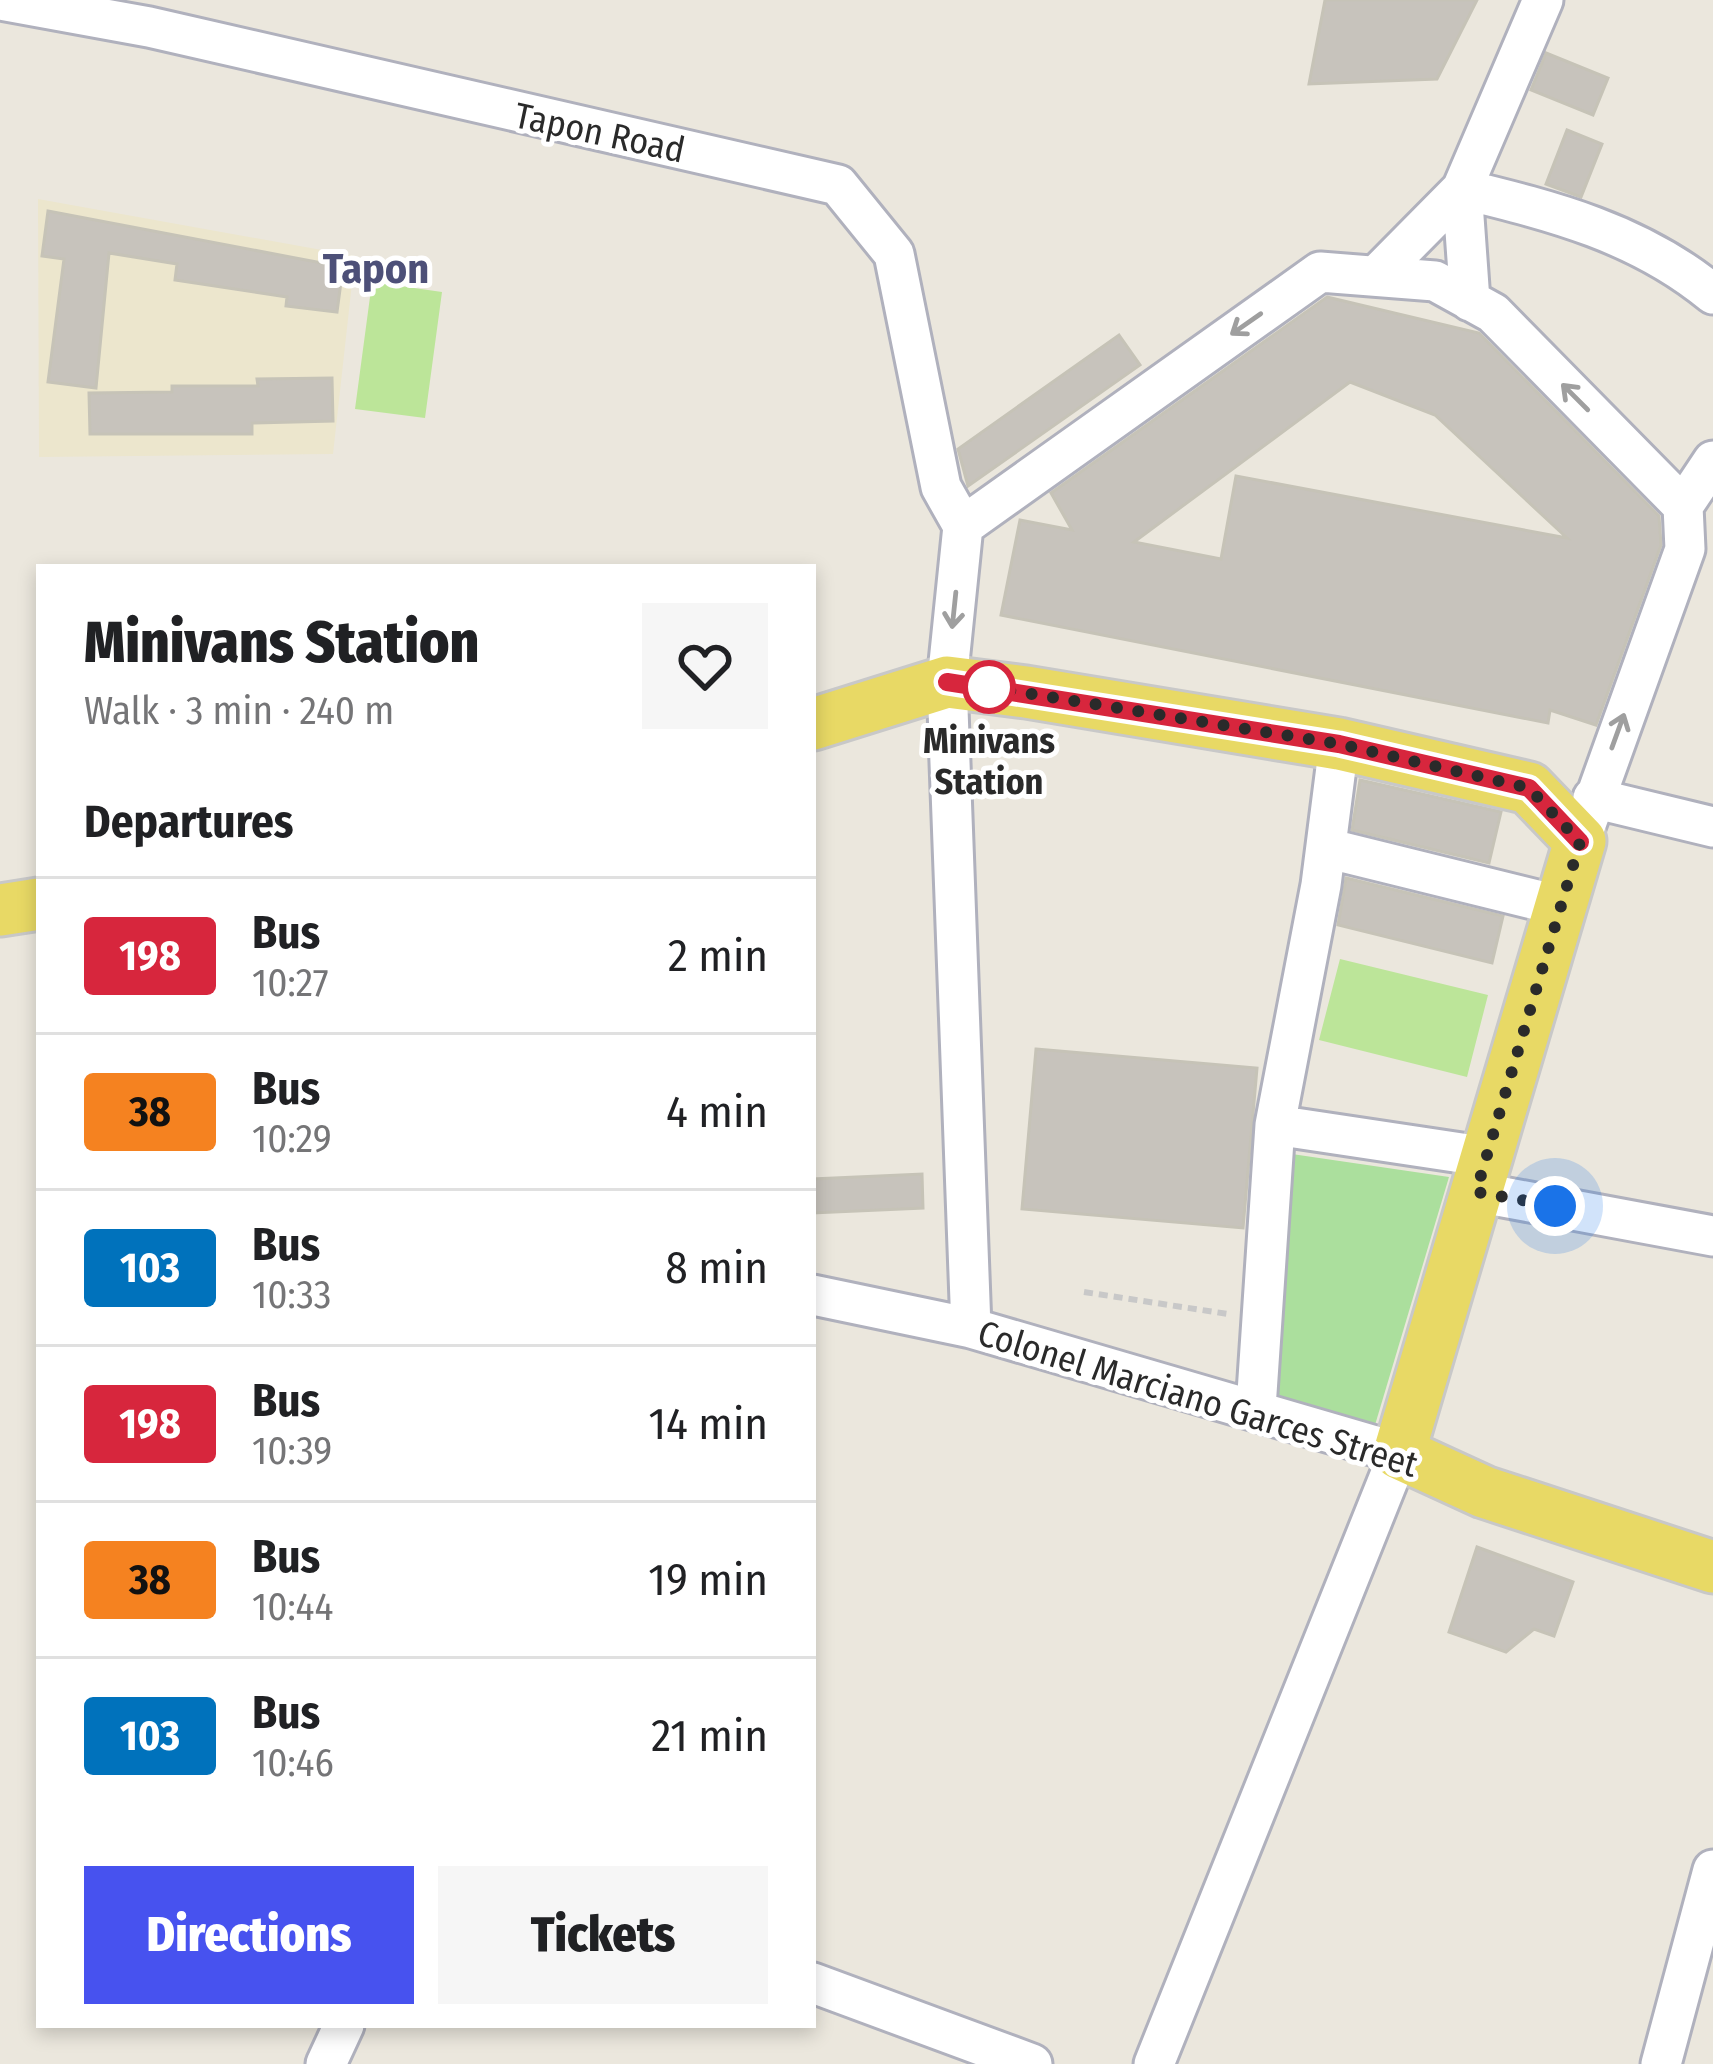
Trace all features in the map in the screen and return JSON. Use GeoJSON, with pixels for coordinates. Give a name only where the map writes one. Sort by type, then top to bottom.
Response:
{"type":"FeatureCollection","features":[{"type":"Feature","properties":{"kind":"main road"},"geometry":{"type":"LineString","coordinates":[[816,723],[947,682],[1339,744],[1529,788],[1586,820],[1399,1453]]}},
{"type":"Feature","properties":{"kind":"main road"},"geometry":{"type":"LineString","coordinates":[[0,910],[36,904]]}},
{"type":"Feature","properties":{"kind":"main road","name":"Colonel Marciano Garces Street"},"geometry":{"type":"LineString","coordinates":[[1399,1453],[1484,1492],[1713,1567]]}},
{"type":"Feature","properties":{"kind":"street","name":"Tapon Road"},"geometry":{"type":"LineString","coordinates":[[0,0],[149,27],[838,185],[894,254],[941,487],[963,526]]}},
{"type":"Feature","properties":{"kind":"street"},"geometry":{"type":"LineString","coordinates":[[1376,276],[1462,189],[1544,0]]}},
{"type":"Feature","properties":{"kind":"street"},"geometry":{"type":"LineString","coordinates":[[1462,189],[1564,213],[1620,233],[1713,294]]}},
{"type":"Feature","properties":{"kind":"street"},"geometry":{"type":"LineString","coordinates":[[1462,189],[1470,301]]}},
{"type":"Feature","properties":{"kind":"street"},"geometry":{"type":"LineString","coordinates":[[970,1328],[947,682],[963,526],[1320,272],[1435,281],[1492,313],[1683,506]]}},
{"type":"Feature","properties":{"kind":"street"},"geometry":{"type":"LineString","coordinates":[[1713,461],[1683,506],[1685,549],[1586,820],[1713,827]]}},
{"type":"Feature","properties":{"kind":"street"},"geometry":{"type":"LineString","coordinates":[[1256,1408],[1275,1125],[1326,848],[1339,744]]}},
{"type":"Feature","properties":{"kind":"street"},"geometry":{"type":"LineString","coordinates":[[1326,848],[1561,906]]}},
{"type":"Feature","properties":{"kind":"street"},"geometry":{"type":"LineString","coordinates":[[1275,1125],[1713,1236]]}},
{"type":"Feature","properties":{"kind":"street","name":"Colonel Marciano Garces Street"},"geometry":{"type":"LineString","coordinates":[[816,1296],[970,1328],[1399,1453]]}},
{"type":"Feature","properties":{"kind":"street"},"geometry":{"type":"LineString","coordinates":[[1154,2064],[1399,1453]]}},
{"type":"Feature","properties":{"kind":"street"},"geometry":{"type":"LineString","coordinates":[[1661,2064],[1713,1870]]}},
{"type":"Feature","properties":{"kind":"street"},"geometry":{"type":"LineString","coordinates":[[816,1984],[1032,2064]]}},
{"type":"Feature","properties":{"kind":"street"},"geometry":{"type":"LineString","coordinates":[[326,2064],[343,2028]]}},
{"type":"Feature","properties":{"kind":"path"},"geometry":{"type":"LineString","coordinates":[[1084,1292],[1264,1319]]}},
{"type":"Feature","properties":{"kind":"shaded area"},"geometry":{"type":"Polygon","coordinates":[[[38,199],[355,256],[333,454],[39,457],[38,199]]]}},
{"type":"Feature","properties":{"kind":"green space"},"geometry":{"type":"Polygon","coordinates":[[[372,282],[442,292],[425,418],[355,409],[372,282]]]}},
{"type":"Feature","properties":{"kind":"green space"},"geometry":{"type":"Polygon","coordinates":[[[1340,959],[1488,995],[1467,1077],[1319,1040],[1340,959]]]}},
{"type":"Feature","properties":{"kind":"green space"},"geometry":{"type":"Polygon","coordinates":[[[1285,1153],[1449,1177],[1375,1425],[1275,1394],[1285,1153]]]}},
{"type":"Feature","properties":{"kind":"building"},"geometry":{"type":"Polygon","coordinates":[[[1325,0],[1477,0],[1437,79],[1309,84],[1325,0]]]}},
{"type":"Feature","properties":{"kind":"building"},"geometry":{"type":"Polygon","coordinates":[[[1546,53],[1608,78],[1593,115],[1531,90],[1546,53]]]}},
{"type":"Feature","properties":{"kind":"building"},"geometry":{"type":"Polygon","coordinates":[[[1567,130],[1602,144],[1581,197],[1546,184],[1567,130]]]}},
{"type":"Feature","properties":{"kind":"building"},"geometry":{"type":"Polygon","coordinates":[[[48,211],[343,267],[337,312],[286,306],[287,297],[175,280],[177,264],[109,253],[96,388],[48,382],[64,259],[42,256],[48,211]]]}},
{"type":"Feature","properties":{"kind":"building"},"geometry":{"type":"Polygon","coordinates":[[[1327,297],[1479,333],[1659,516],[1661,545],[1596,725],[1550,710],[1548,723],[1001,615],[1020,520],[1072,530],[1051,493],[1327,297]],[[1350,382],[1134,542],[1221,559],[1236,476],[1567,538],[1435,415],[1350,382]]]}},
{"type":"Feature","properties":{"kind":"building"},"geometry":{"type":"Polygon","coordinates":[[[1119,335],[1140,365],[968,486],[958,449],[1119,335]]]}},
{"type":"Feature","properties":{"kind":"building"},"geometry":{"type":"Polygon","coordinates":[[[332,378],[333,421],[252,423],[252,434],[90,434],[89,393],[172,392],[172,386],[258,386],[257,379],[332,378]]]}},
{"type":"Feature","properties":{"kind":"building"},"geometry":{"type":"Polygon","coordinates":[[[1360,780],[1501,812],[1489,863],[1352,830],[1360,780]]]}},
{"type":"Feature","properties":{"kind":"building"},"geometry":{"type":"Polygon","coordinates":[[[1346,878],[1503,916],[1492,963],[1338,925],[1346,878]]]}},
{"type":"Feature","properties":{"kind":"building"},"geometry":{"type":"Polygon","coordinates":[[[1036,1049],[1257,1068],[1243,1228],[1022,1209],[1036,1049]]]}},
{"type":"Feature","properties":{"kind":"building"},"geometry":{"type":"Polygon","coordinates":[[[922,1174],[923,1208],[816,1213],[816,1179],[922,1174]]]}},
{"type":"Feature","properties":{"kind":"building"},"geometry":{"type":"Polygon","coordinates":[[[1477,1547],[1573,1582],[1554,1636],[1534,1629],[1506,1652],[1449,1632],[1477,1547]]]}},
{"type":"Feature","properties":{"kind":"bus line","name":"198"},"geometry":{"type":"LineString","coordinates":[[947,682],[1339,744],[1529,788],[1580,842]]}},
{"type":"Feature","properties":{"kind":"place","name":"Minivans Station"},"geometry":{"type":"Point","coordinates":[989,687]}},
{"type":"Feature","properties":{"kind":"district","name":"Tapon"},"geometry":{"type":"Point","coordinates":[376,268]}},
{"type":"Feature","properties":{"kind":"route"},"geometry":{"type":"LineString","coordinates":[[989,687],[1339,744],[1529,788],[1580,842],[1476,1192],[1555,1206]]}}]}
